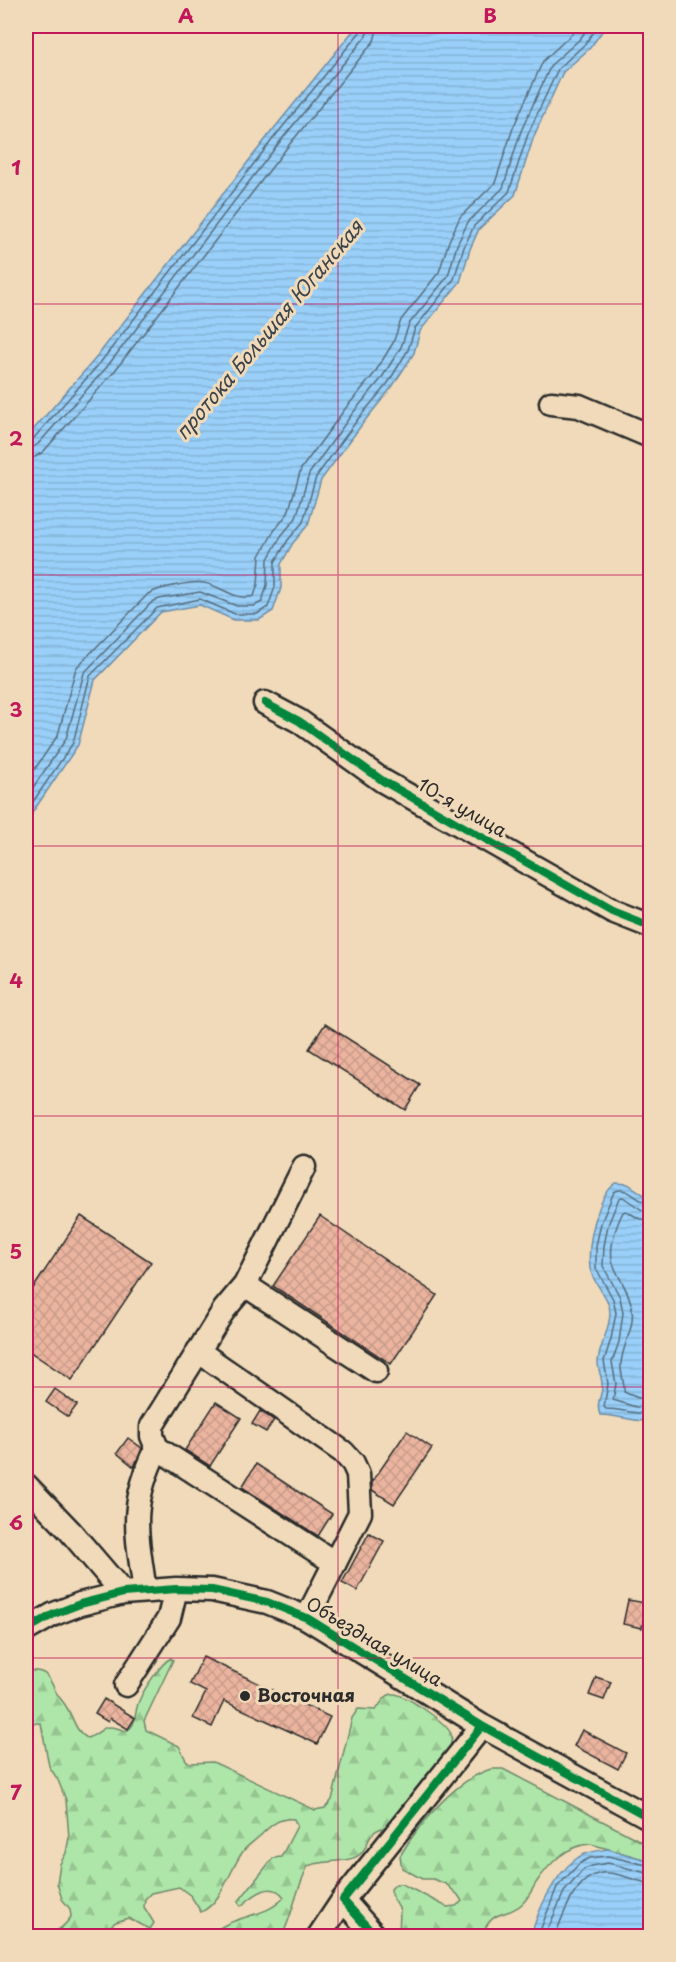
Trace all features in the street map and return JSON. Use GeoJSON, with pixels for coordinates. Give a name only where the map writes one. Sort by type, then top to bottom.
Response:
{"type":"FeatureCollection","features":[{"type":"Feature","properties":{"kind":"street"},"geometry":{"type":"LineString","coordinates":[[551,403],[579,406],[651,436]]}},
{"type":"Feature","properties":{"kind":"street","name":"10-я улица"},"geometry":{"type":"LineString","coordinates":[[265,703],[299,721],[384,781],[612,911],[651,926]]}},
{"type":"Feature","properties":{"kind":"street"},"geometry":{"type":"LineString","coordinates":[[304,1167],[245,1285],[224,1310],[198,1351],[152,1426],[152,1436],[157,1448],[335,1563]]}},
{"type":"Feature","properties":{"kind":"street"},"geometry":{"type":"LineString","coordinates":[[245,1285],[376,1371]]}},
{"type":"Feature","properties":{"kind":"street"},"geometry":{"type":"LineString","coordinates":[[198,1351],[343,1452],[353,1463],[358,1474],[360,1514],[307,1618]]}},
{"type":"Feature","properties":{"kind":"street"},"geometry":{"type":"LineString","coordinates":[[134,1592],[136,1520],[140,1489],[157,1448]]}},
{"type":"Feature","properties":{"kind":"street"},"geometry":{"type":"LineString","coordinates":[[26,1485],[134,1592]]}},
{"type":"Feature","properties":{"kind":"street"},"geometry":{"type":"LineString","coordinates":[[126,1685],[170,1618],[176,1589]]}},
{"type":"Feature","properties":{"kind":"street","name":"Объездная улица"},"geometry":{"type":"LineString","coordinates":[[26,1630],[54,1614],[80,1604],[134,1592],[176,1589],[212,1590],[278,1605],[307,1618],[482,1726],[651,1818]]}},
{"type":"Feature","properties":{"kind":"street"},"geometry":{"type":"LineString","coordinates":[[319,1936],[343,1900],[482,1726]]}},
{"type":"Feature","properties":{"kind":"street"},"geometry":{"type":"LineString","coordinates":[[343,1900],[375,1936]]}},
{"type":"Feature","properties":{"kind":"green space"},"geometry":{"type":"Polygon","coordinates":[[[171,1658],[173,1660],[144,1721],[146,1730],[179,1746],[190,1763],[213,1762],[315,1810],[325,1808],[332,1800],[352,1718],[358,1709],[376,1710],[383,1700],[393,1694],[406,1698],[425,1709],[448,1729],[452,1736],[450,1748],[388,1826],[371,1835],[366,1847],[359,1855],[355,1858],[308,1866],[282,1936],[211,1936],[228,1924],[268,1909],[284,1897],[279,1892],[268,1889],[241,1906],[238,1902],[273,1858],[281,1857],[297,1826],[294,1819],[276,1822],[246,1848],[221,1893],[209,1907],[201,1912],[191,1896],[179,1887],[151,1893],[145,1899],[144,1907],[154,1923],[150,1929],[128,1918],[116,1922],[97,1936],[31,1936],[41,1932],[54,1932],[71,1917],[70,1909],[62,1899],[57,1883],[60,1864],[66,1853],[69,1838],[66,1800],[49,1766],[41,1723],[31,1723],[26,1740],[26,1671],[38,1671],[46,1675],[77,1728],[87,1738],[107,1727],[126,1731],[130,1728],[134,1722],[137,1705],[145,1690],[158,1671],[171,1658]]]}},
{"type":"Feature","properties":{"kind":"green space"},"geometry":{"type":"Polygon","coordinates":[[[491,1769],[503,1769],[650,1846],[650,1861],[591,1844],[582,1845],[559,1857],[541,1876],[523,1903],[511,1911],[496,1916],[486,1926],[481,1936],[399,1936],[400,1910],[392,1896],[391,1889],[396,1884],[402,1884],[447,1907],[456,1906],[462,1901],[446,1884],[433,1879],[422,1879],[402,1868],[400,1856],[427,1817],[439,1805],[465,1782],[491,1769]]]}},
{"type":"Feature","properties":{"kind":"green space"},"geometry":{"type":"Polygon","coordinates":[[[26,1865],[30,1894],[26,1912],[26,1865]]]}},
{"type":"Feature","properties":{"kind":"water","name":"протока Большая Юганская"},"geometry":{"type":"Polygon","coordinates":[[[357,26],[606,26],[590,48],[563,72],[534,136],[515,195],[479,229],[460,282],[420,331],[414,353],[392,387],[321,480],[308,525],[293,543],[281,564],[281,588],[273,611],[259,620],[234,620],[200,605],[161,612],[95,680],[78,745],[26,822],[26,438],[95,359],[272,131],[357,26]]]}},
{"type":"Feature","properties":{"kind":"water"},"geometry":{"type":"Polygon","coordinates":[[[616,1183],[628,1184],[650,1199],[650,1417],[646,1421],[600,1415],[599,1410],[602,1384],[598,1362],[610,1313],[607,1301],[591,1274],[589,1258],[592,1234],[599,1210],[609,1189],[616,1183]]]}},
{"type":"Feature","properties":{"kind":"water"},"geometry":{"type":"Polygon","coordinates":[[[608,1849],[650,1861],[650,1936],[531,1936],[543,1904],[554,1884],[568,1866],[591,1852],[608,1849]]]}},
{"type":"Feature","properties":{"kind":"building"},"geometry":{"type":"Polygon","coordinates":[[[325,1024],[420,1085],[405,1110],[309,1049],[325,1024]]]}},
{"type":"Feature","properties":{"kind":"building"},"geometry":{"type":"Polygon","coordinates":[[[81,1216],[151,1262],[72,1380],[26,1349],[26,1299],[81,1216]]]}},
{"type":"Feature","properties":{"kind":"building"},"geometry":{"type":"Polygon","coordinates":[[[320,1216],[437,1295],[391,1364],[273,1286],[320,1216]]]}},
{"type":"Feature","properties":{"kind":"building"},"geometry":{"type":"Polygon","coordinates":[[[55,1389],[77,1405],[68,1417],[46,1402],[55,1389]]]}},
{"type":"Feature","properties":{"kind":"building"},"geometry":{"type":"Polygon","coordinates":[[[216,1402],[241,1418],[210,1466],[185,1450],[216,1402]]]}},
{"type":"Feature","properties":{"kind":"building"},"geometry":{"type":"Polygon","coordinates":[[[260,1411],[274,1420],[266,1432],[252,1424],[260,1411]]]}},
{"type":"Feature","properties":{"kind":"building"},"geometry":{"type":"Polygon","coordinates":[[[407,1431],[432,1448],[394,1504],[372,1490],[372,1482],[407,1431]]]}},
{"type":"Feature","properties":{"kind":"building"},"geometry":{"type":"Polygon","coordinates":[[[128,1438],[142,1448],[134,1467],[117,1453],[128,1438]]]}},
{"type":"Feature","properties":{"kind":"building"},"geometry":{"type":"Polygon","coordinates":[[[256,1464],[332,1514],[318,1536],[242,1487],[256,1464]]]}},
{"type":"Feature","properties":{"kind":"building"},"geometry":{"type":"Polygon","coordinates":[[[369,1533],[384,1541],[357,1591],[342,1583],[369,1533]]]}},
{"type":"Feature","properties":{"kind":"building"},"geometry":{"type":"Polygon","coordinates":[[[628,1600],[646,1603],[642,1628],[623,1624],[628,1600]]]}},
{"type":"Feature","properties":{"kind":"building","name":"Восточная"},"geometry":{"type":"Polygon","coordinates":[[[203,1657],[330,1717],[317,1744],[224,1701],[212,1727],[193,1718],[206,1692],[190,1684],[203,1657]]]}},
{"type":"Feature","properties":{"kind":"building"},"geometry":{"type":"Polygon","coordinates":[[[596,1677],[611,1682],[604,1700],[589,1695],[596,1677]]]}},
{"type":"Feature","properties":{"kind":"building"},"geometry":{"type":"Polygon","coordinates":[[[104,1699],[135,1718],[128,1729],[110,1718],[108,1722],[95,1714],[104,1699]]]}},
{"type":"Feature","properties":{"kind":"building"},"geometry":{"type":"Polygon","coordinates":[[[582,1730],[626,1753],[618,1769],[574,1746],[582,1730]]]}},
{"type":"Feature","properties":{"kind":"cycle path"},"geometry":{"type":"LineString","coordinates":[[265,703],[299,721],[383,781],[612,911],[650,926]]}},
{"type":"Feature","properties":{"kind":"cycle path"},"geometry":{"type":"LineString","coordinates":[[26,1630],[54,1614],[80,1604],[123,1593],[176,1589],[212,1590],[267,1602],[307,1618],[482,1726],[650,1818]]}},
{"type":"Feature","properties":{"kind":"cycle path"},"geometry":{"type":"LineString","coordinates":[[375,1936],[343,1900],[482,1726]]}},
{"type":"Feature","properties":{"kind":"place","name":"Восточная"},"geometry":{"type":"Point","coordinates":[245,1696]}}]}
